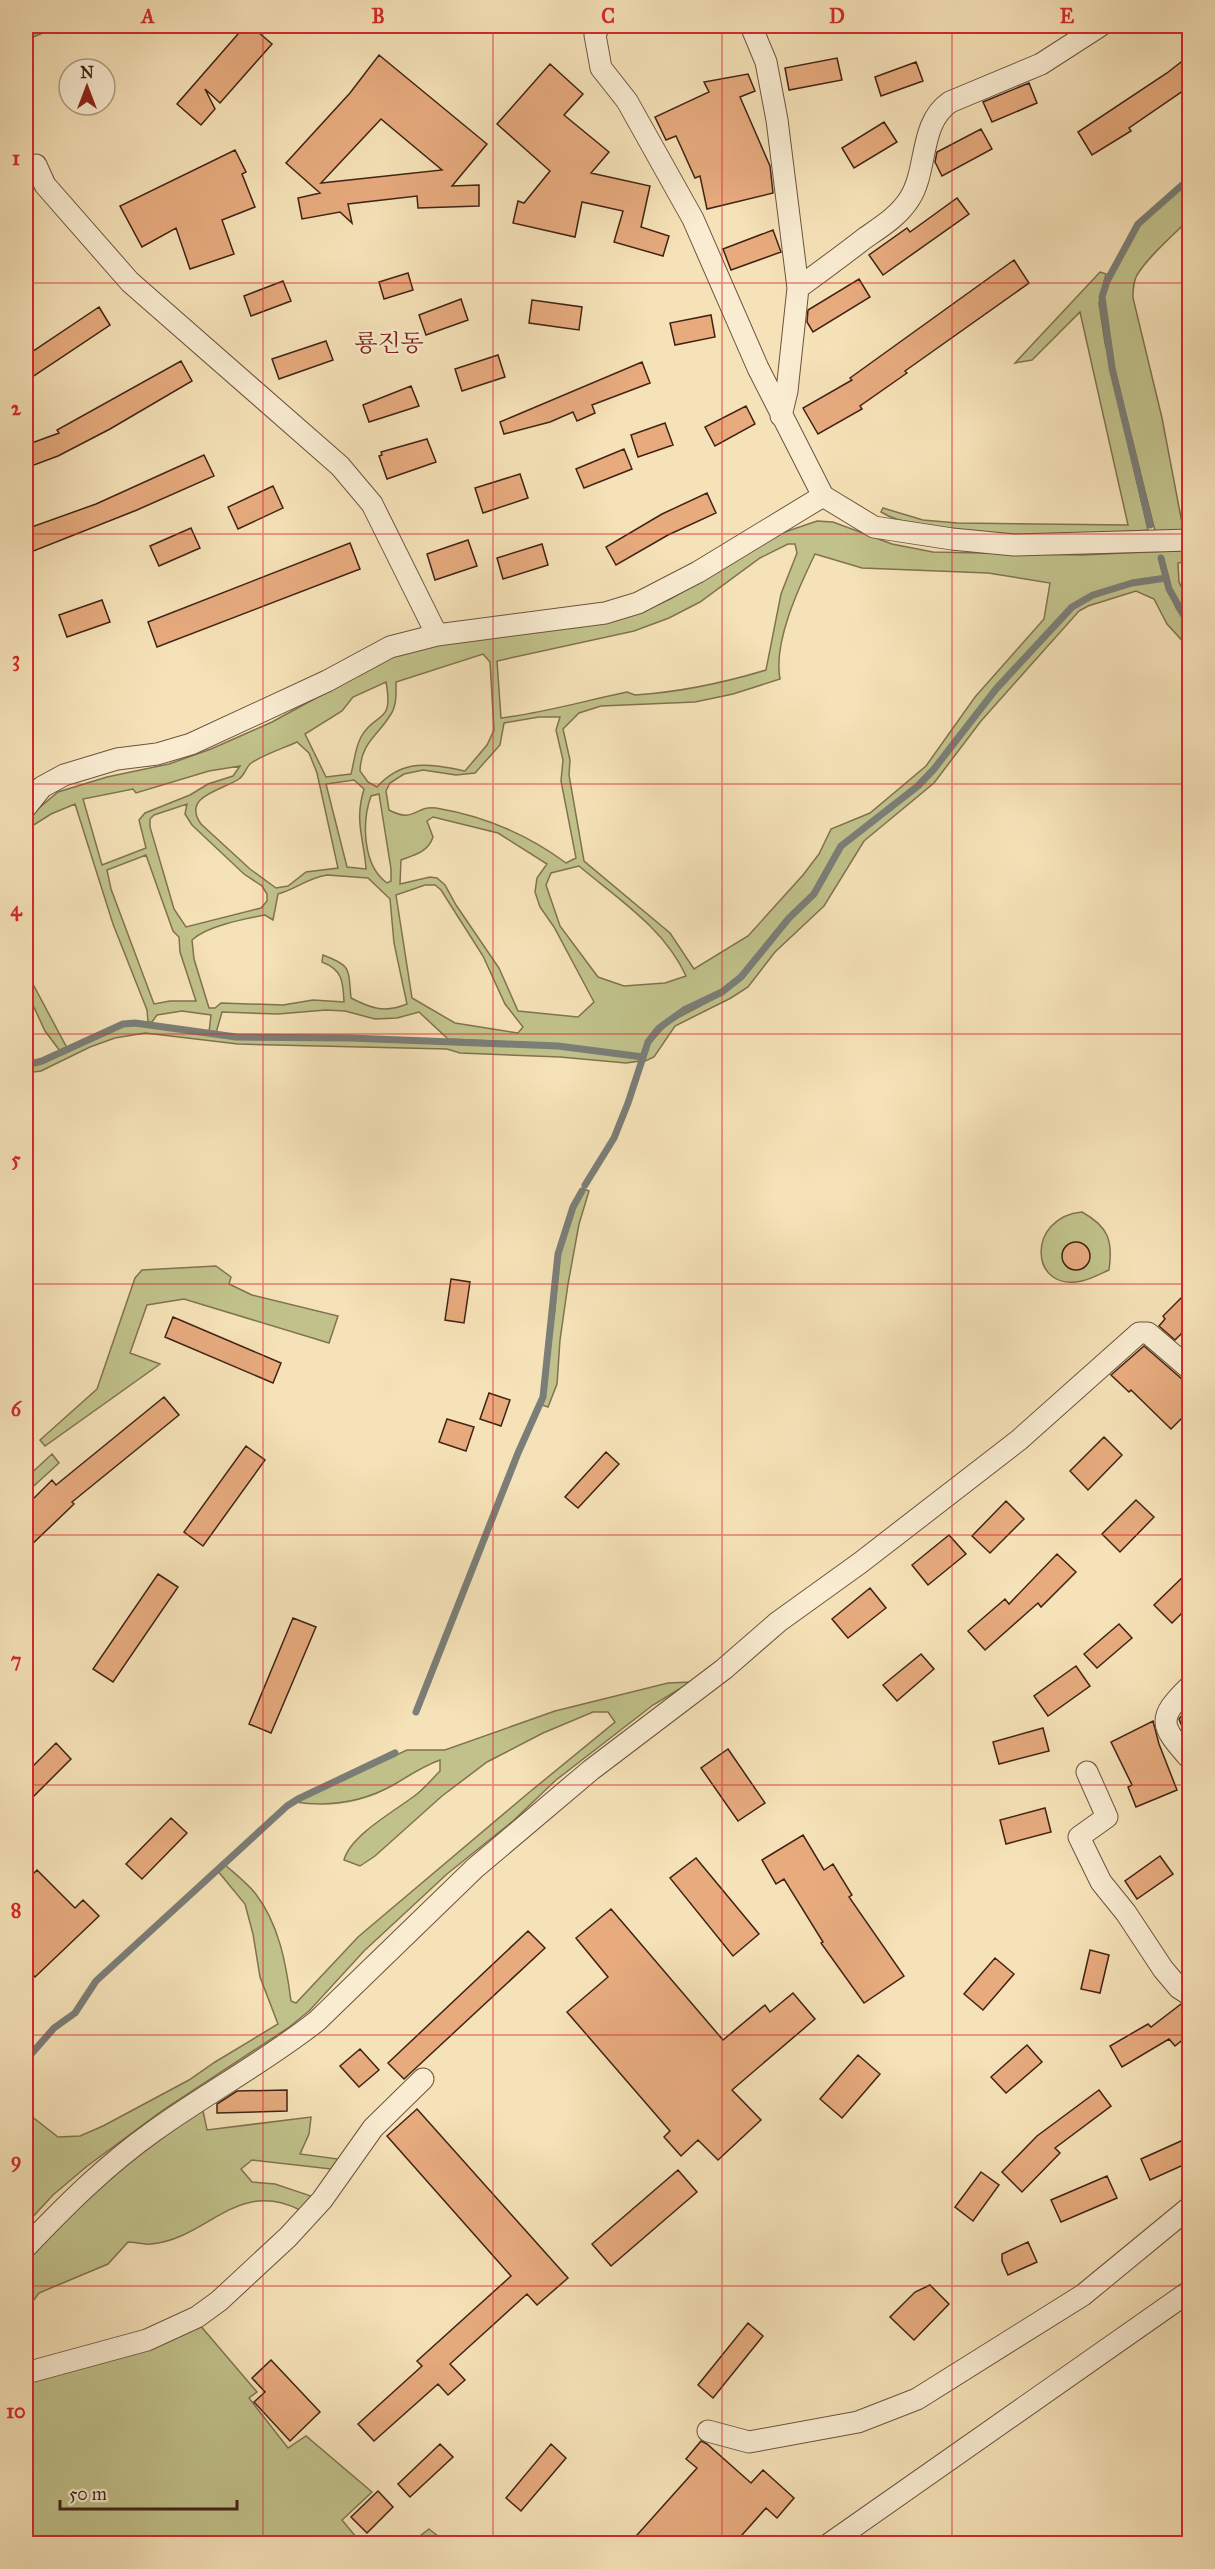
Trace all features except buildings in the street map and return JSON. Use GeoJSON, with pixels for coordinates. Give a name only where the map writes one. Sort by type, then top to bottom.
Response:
{"type":"FeatureCollection","features":[{"type":"Feature","properties":{"kind":"street"},"geometry":{"type":"LineString","coordinates":[[599,26],[595,35],[601,68],[627,101],[693,219],[782,416],[823,496],[846,513],[874,527],[952,538],[1014,545],[1190,540]]}},
{"type":"Feature","properties":{"kind":"street"},"geometry":{"type":"LineString","coordinates":[[752,26],[765,62],[777,120],[798,288],[787,391],[782,416]]}},
{"type":"Feature","properties":{"kind":"street"},"geometry":{"type":"LineString","coordinates":[[798,288],[896,215],[910,198],[918,180],[932,125],[940,109],[950,102],[1041,64],[1100,26]]}},
{"type":"Feature","properties":{"kind":"street"},"geometry":{"type":"LineString","coordinates":[[36,165],[45,185],[130,282],[340,466],[372,504],[436,635]]}},
{"type":"Feature","properties":{"kind":"street"},"geometry":{"type":"LineString","coordinates":[[26,807],[42,787],[64,775],[117,759],[157,754],[191,744],[327,681],[390,647],[436,635],[605,613],[638,603],[698,572],[823,496]]}},
{"type":"Feature","properties":{"kind":"street"},"geometry":{"type":"LineString","coordinates":[[26,2247],[94,2178],[152,2132],[224,2082],[295,2038],[317,2021],[475,1868],[591,1770],[723,1669],[778,1622],[860,1563],[1019,1440],[1139,1333],[1148,1333],[1190,1369]]}},
{"type":"Feature","properties":{"kind":"street"},"geometry":{"type":"LineString","coordinates":[[1190,1686],[1171,1704],[1165,1715],[1166,1727],[1172,1738],[1190,1759]]}},
{"type":"Feature","properties":{"kind":"street"},"geometry":{"type":"LineString","coordinates":[[1087,1772],[1107,1817],[1079,1837],[1101,1882],[1126,1913],[1163,1969],[1179,1988],[1190,1995]]}},
{"type":"Feature","properties":{"kind":"street"},"geometry":{"type":"LineString","coordinates":[[26,2373],[147,2340],[197,2317],[219,2301],[288,2237],[329,2191],[373,2128],[423,2079]]}},
{"type":"Feature","properties":{"kind":"street"},"geometry":{"type":"LineString","coordinates":[[708,2432],[749,2442],[858,2422],[917,2399],[1083,2295],[1190,2207]]}},
{"type":"Feature","properties":{"kind":"street"},"geometry":{"type":"LineString","coordinates":[[829,2544],[1190,2291]]}},
{"type":"Feature","properties":{"kind":"green space"},"geometry":{"type":"Polygon","coordinates":[[[26,26],[60,26],[26,40],[26,26]]]}},
{"type":"Feature","properties":{"kind":"green space"},"geometry":{"type":"Polygon","coordinates":[[[1189,180],[1189,219],[1142,267],[1133,289],[1133,298],[1162,418],[1182,523],[1189,523],[1189,531],[1155,531],[1114,367],[1104,297],[1109,282],[1139,225],[1189,180]]]}},
{"type":"Feature","properties":{"kind":"green space"},"geometry":{"type":"Polygon","coordinates":[[[1100,272],[1106,274],[1099,303],[1105,343],[1148,530],[1061,535],[1002,534],[944,529],[898,519],[881,512],[883,508],[923,520],[957,523],[1128,525],[1080,312],[1032,360],[1015,363],[1100,272]]]}},
{"type":"Feature","properties":{"kind":"green space"},"geometry":{"type":"Polygon","coordinates":[[[817,521],[833,522],[892,544],[933,552],[1082,555],[1189,550],[1189,561],[1178,563],[1179,582],[1189,602],[1189,623],[1171,588],[1163,558],[1159,559],[1164,577],[1131,582],[1092,593],[1071,606],[995,688],[932,768],[916,784],[840,845],[812,893],[788,917],[740,976],[721,990],[666,1020],[647,1041],[642,1055],[559,1044],[448,1039],[419,1012],[397,1018],[375,1019],[345,1011],[326,1010],[278,1014],[222,1012],[216,1033],[209,1032],[211,1015],[182,1011],[157,1015],[152,1022],[148,1022],[147,1010],[113,924],[75,804],[51,814],[26,830],[26,819],[58,792],[107,777],[169,764],[211,749],[272,722],[395,655],[415,649],[643,611],[670,599],[782,533],[817,521]],[[788,544],[760,558],[700,602],[669,618],[634,631],[497,661],[501,718],[627,692],[635,695],[668,692],[766,670],[781,594],[797,553],[795,544],[788,544]],[[815,554],[795,598],[780,648],[780,679],[733,694],[695,702],[601,706],[579,713],[563,729],[570,760],[569,775],[584,861],[670,933],[694,969],[748,936],[803,875],[819,854],[831,829],[870,813],[926,766],[975,697],[1044,619],[1050,583],[988,573],[862,568],[815,554]],[[483,654],[396,682],[395,703],[386,722],[363,753],[360,771],[368,782],[377,787],[397,771],[407,767],[429,765],[465,771],[487,745],[494,730],[490,662],[483,654]],[[386,682],[353,697],[342,711],[305,734],[326,777],[351,774],[361,737],[372,723],[386,712],[388,696],[386,682]],[[539,717],[504,723],[500,745],[475,773],[456,775],[423,770],[404,774],[390,783],[386,791],[389,810],[404,815],[429,808],[454,811],[488,821],[520,835],[566,863],[576,858],[561,781],[563,760],[556,730],[560,717],[539,717]],[[297,742],[250,764],[239,779],[200,800],[196,807],[196,814],[201,824],[250,869],[276,888],[288,886],[306,872],[338,868],[317,773],[309,753],[297,742]],[[240,766],[209,771],[136,793],[133,789],[83,799],[102,865],[146,848],[139,820],[145,813],[190,795],[208,784],[233,776],[240,766]],[[354,780],[326,784],[347,867],[366,869],[360,821],[364,789],[354,780]],[[379,794],[371,796],[366,818],[366,842],[369,854],[379,875],[387,883],[391,881],[391,869],[379,794]],[[187,804],[154,815],[150,819],[150,827],[174,909],[186,927],[261,908],[267,901],[267,894],[262,886],[244,874],[192,825],[185,814],[187,804]],[[433,817],[427,821],[433,837],[420,852],[401,860],[400,884],[430,877],[437,878],[445,885],[499,968],[518,1011],[578,1017],[594,1002],[554,927],[540,907],[535,892],[537,878],[547,864],[498,833],[433,817]],[[146,855],[107,870],[111,889],[154,1004],[170,1001],[196,1001],[180,952],[179,937],[173,931],[146,855]],[[579,866],[551,873],[546,885],[560,926],[598,977],[624,986],[665,983],[686,976],[677,959],[653,929],[579,866]],[[327,875],[278,894],[273,920],[265,915],[237,921],[216,927],[192,940],[194,959],[209,1008],[215,1008],[221,1003],[283,1005],[313,1000],[344,1002],[343,988],[338,973],[322,962],[323,955],[339,962],[347,969],[351,998],[366,1005],[385,1009],[407,1004],[394,943],[390,899],[368,878],[327,875]],[[425,885],[396,895],[412,998],[455,1023],[518,1033],[523,1027],[505,1004],[483,956],[441,890],[435,885],[425,885]]]}},
{"type":"Feature","properties":{"kind":"green space"},"geometry":{"type":"Polygon","coordinates":[[[1165,580],[1176,608],[1189,628],[1189,648],[1167,624],[1154,599],[1136,591],[1079,611],[981,721],[934,783],[864,841],[824,906],[775,952],[748,987],[675,1026],[654,1057],[643,1062],[650,1043],[668,1023],[723,994],[743,978],[790,919],[815,896],[842,847],[919,787],[998,690],[1073,609],[1094,597],[1132,585],[1165,580]]]}},
{"type":"Feature","properties":{"kind":"green space"},"geometry":{"type":"Polygon","coordinates":[[[26,971],[67,1048],[60,1051],[45,1031],[26,990],[26,971]]]}},
{"type":"Feature","properties":{"kind":"green space"},"geometry":{"type":"Polygon","coordinates":[[[123,1025],[152,1025],[236,1038],[558,1047],[641,1058],[640,1061],[626,1063],[560,1057],[460,1053],[447,1049],[238,1044],[145,1033],[115,1038],[90,1047],[41,1071],[26,1073],[26,1067],[43,1063],[123,1025]]]}},
{"type":"Feature","properties":{"kind":"green space"},"geometry":{"type":"Polygon","coordinates":[[[584,1189],[589,1191],[579,1224],[568,1284],[560,1340],[557,1384],[548,1407],[542,1405],[555,1309],[559,1254],[584,1189]]]}},
{"type":"Feature","properties":{"kind":"green space"},"geometry":{"type":"Polygon","coordinates":[[[1082,1212],[1098,1223],[1107,1236],[1110,1251],[1109,1270],[1082,1281],[1064,1282],[1052,1276],[1044,1266],[1041,1253],[1043,1239],[1051,1227],[1064,1217],[1082,1212]]]}},
{"type":"Feature","properties":{"kind":"green space"},"geometry":{"type":"Polygon","coordinates":[[[216,1266],[231,1277],[229,1284],[252,1295],[338,1316],[329,1343],[184,1299],[147,1305],[130,1353],[160,1364],[45,1446],[40,1440],[97,1389],[135,1278],[142,1270],[216,1266]]]}},
{"type":"Feature","properties":{"kind":"green space"},"geometry":{"type":"Polygon","coordinates":[[[52,1454],[59,1463],[26,1493],[26,1478],[52,1454]]]}},
{"type":"Feature","properties":{"kind":"green space"},"geometry":{"type":"Polygon","coordinates":[[[691,1682],[653,1705],[556,1780],[513,1821],[447,1874],[364,1951],[309,2011],[288,2028],[163,2110],[86,2167],[53,2195],[26,2224],[26,2112],[58,2137],[80,2136],[189,2080],[278,2024],[260,1977],[245,1904],[217,1870],[224,1864],[252,1889],[270,1918],[284,1958],[291,2001],[296,2003],[358,1937],[615,1722],[608,1712],[593,1712],[543,1733],[487,1762],[442,1796],[375,1856],[360,1866],[344,1860],[354,1842],[373,1825],[424,1788],[440,1771],[440,1760],[383,1790],[359,1799],[321,1804],[295,1802],[407,1750],[445,1750],[555,1711],[668,1683],[691,1682]]]}},
{"type":"Feature","properties":{"kind":"green space"},"geometry":{"type":"Polygon","coordinates":[[[202,2106],[207,2130],[311,2117],[309,2134],[300,2154],[338,2159],[331,2169],[252,2160],[241,2169],[252,2182],[275,2184],[311,2196],[300,2210],[278,2202],[258,2201],[240,2205],[171,2240],[148,2244],[128,2242],[108,2264],[39,2293],[26,2310],[26,2258],[31,2250],[109,2172],[202,2106]]]}},
{"type":"Feature","properties":{"kind":"green space"},"geometry":{"type":"Polygon","coordinates":[[[199,2324],[257,2392],[249,2398],[288,2448],[306,2436],[372,2492],[342,2520],[361,2543],[26,2543],[26,2382],[199,2324]]]}},
{"type":"Feature","properties":{"kind":"green space"},"geometry":{"type":"Polygon","coordinates":[[[429,2529],[447,2543],[411,2543],[429,2529]]]}},
{"type":"Feature","properties":{"kind":"waterway"},"geometry":{"type":"LineString","coordinates":[[1150,525],[1112,368],[1102,297],[1107,281],[1138,224],[1190,178]]}},
{"type":"Feature","properties":{"kind":"waterway"},"geometry":{"type":"LineString","coordinates":[[1161,558],[1169,589],[1190,626]]}},
{"type":"Feature","properties":{"kind":"waterway"},"geometry":{"type":"LineString","coordinates":[[585,1185],[614,1138],[648,1042],[659,1028],[684,1010],[722,992],[741,977],[789,918],[814,894],[841,846],[918,786],[934,769],[996,689],[1072,607],[1093,595],[1132,583],[1166,578]]}},
{"type":"Feature","properties":{"kind":"waterway"},"geometry":{"type":"LineString","coordinates":[[26,1065],[42,1061],[123,1024],[135,1023],[236,1037],[350,1038],[558,1046],[643,1057]]}},
{"type":"Feature","properties":{"kind":"waterway"},"geometry":{"type":"LineString","coordinates":[[416,1712],[518,1453],[543,1397],[558,1254],[573,1207],[582,1191]]}},
{"type":"Feature","properties":{"kind":"waterway"},"geometry":{"type":"LineString","coordinates":[[26,2060],[54,2028],[75,2013],[96,1981],[287,1806],[395,1753]]}},
{"type":"Feature","properties":{"kind":"district","name":"룡진동"},"geometry":{"type":"Point","coordinates":[389,343]}}]}
